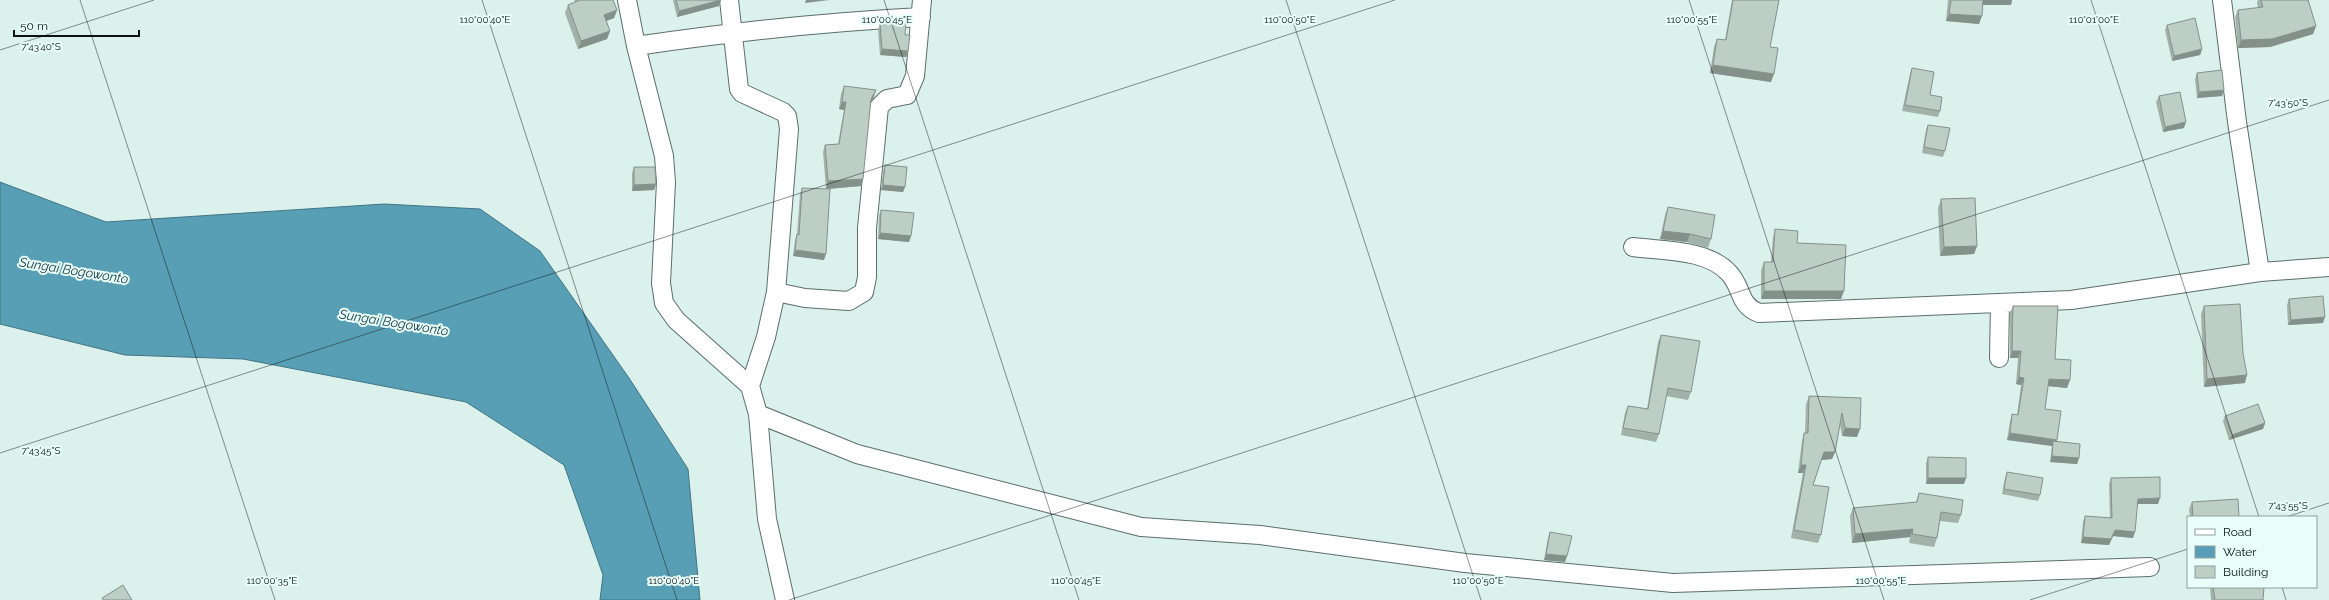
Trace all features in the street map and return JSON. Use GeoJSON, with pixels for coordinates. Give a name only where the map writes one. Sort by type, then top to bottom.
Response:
{"type":"FeatureCollection","features":[{"type":"Feature","properties":{"kind":"street"},"geometry":{"type":"LineString","coordinates":[[627,0],[636,46],[664,156],[666,182],[661,283],[664,303],[676,320],[750,386],[758,414],[767,519],[785,600]]}},
{"type":"Feature","properties":{"kind":"street"},"geometry":{"type":"LineString","coordinates":[[729,0],[739,89],[742,94],[783,112],[788,121],[776,292],[766,337],[750,386]]}},
{"type":"Feature","properties":{"kind":"street"},"geometry":{"type":"LineString","coordinates":[[2222,0],[2237,122],[2260,272]]}},
{"type":"Feature","properties":{"kind":"street"},"geometry":{"type":"LineString","coordinates":[[636,46],[732,32],[841,21],[921,9],[915,76],[910,90],[903,97],[887,99],[879,107],[867,228],[867,277],[864,292],[849,301],[805,298],[776,292]]}},
{"type":"Feature","properties":{"kind":"street"},"geometry":{"type":"LineString","coordinates":[[1633,247],[1701,256],[1716,262],[1729,273],[1738,285],[1743,302],[1749,309],[1759,313],[2071,300],[2260,272],[2329,267]]}},
{"type":"Feature","properties":{"kind":"street"},"geometry":{"type":"LineString","coordinates":[[1999,358],[2000,303]]}},
{"type":"Feature","properties":{"kind":"street"},"geometry":{"type":"LineString","coordinates":[[758,414],[857,454],[1141,528],[1260,535],[1465,563],[1673,583],[2150,567]]}},
{"type":"Feature","properties":{"kind":"water","name":"Sungai Bogowonto"},"geometry":{"type":"Polygon","coordinates":[[[0,182],[106,222],[384,204],[480,209],[540,251],[629,378],[688,469],[700,600],[600,600],[603,575],[564,465],[466,402],[243,359],[125,355],[0,324],[0,182]]]}},
{"type":"Feature","properties":{"kind":"building"},"geometry":{"type":"Polygon","coordinates":[[[580,0],[613,0],[617,10],[604,15],[610,31],[581,41],[568,5],[580,0]]]}},
{"type":"Feature","properties":{"kind":"building"},"geometry":{"type":"Polygon","coordinates":[[[676,0],[721,0],[679,11],[676,0]]]}},
{"type":"Feature","properties":{"kind":"building"},"geometry":{"type":"Polygon","coordinates":[[[1733,0],[1779,0],[1770,47],[1778,48],[1774,74],[1713,65],[1717,39],[1726,40],[1733,0]]]}},
{"type":"Feature","properties":{"kind":"building"},"geometry":{"type":"Polygon","coordinates":[[[1951,0],[1983,0],[1982,16],[1949,14],[1951,0]]]}},
{"type":"Feature","properties":{"kind":"building"},"geometry":{"type":"Polygon","coordinates":[[[2261,0],[2308,0],[2316,26],[2272,39],[2241,40],[2238,10],[2263,7],[2261,0]]]}},
{"type":"Feature","properties":{"kind":"building"},"geometry":{"type":"Polygon","coordinates":[[[2195,18],[2202,49],[2174,56],[2167,25],[2195,18]]]}},
{"type":"Feature","properties":{"kind":"building"},"geometry":{"type":"Polygon","coordinates":[[[906,23],[905,35],[910,35],[908,51],[882,49],[880,24],[906,23]]]}},
{"type":"Feature","properties":{"kind":"building"},"geometry":{"type":"Polygon","coordinates":[[[1912,68],[1934,72],[1930,95],[1942,97],[1940,111],[1905,105],[1912,68]]]}},
{"type":"Feature","properties":{"kind":"building"},"geometry":{"type":"Polygon","coordinates":[[[2222,70],[2224,90],[2199,92],[2197,73],[2222,70]]]}},
{"type":"Feature","properties":{"kind":"building"},"geometry":{"type":"Polygon","coordinates":[[[844,86],[876,90],[871,99],[863,179],[828,181],[825,145],[839,144],[846,102],[842,102],[844,86]]]}},
{"type":"Feature","properties":{"kind":"building"},"geometry":{"type":"Polygon","coordinates":[[[2180,92],[2186,122],[2165,127],[2159,96],[2180,92]]]}},
{"type":"Feature","properties":{"kind":"building"},"geometry":{"type":"Polygon","coordinates":[[[1928,125],[1950,128],[1945,151],[1924,147],[1928,125]]]}},
{"type":"Feature","properties":{"kind":"building"},"geometry":{"type":"Polygon","coordinates":[[[885,165],[907,167],[905,187],[883,185],[885,165]]]}},
{"type":"Feature","properties":{"kind":"building"},"geometry":{"type":"Polygon","coordinates":[[[634,167],[655,167],[656,184],[634,185],[634,167]]]}},
{"type":"Feature","properties":{"kind":"building"},"geometry":{"type":"Polygon","coordinates":[[[802,188],[830,189],[826,254],[795,250],[797,234],[799,235],[802,188]]]}},
{"type":"Feature","properties":{"kind":"building"},"geometry":{"type":"Polygon","coordinates":[[[1975,198],[1977,246],[1944,247],[1941,199],[1975,198]]]}},
{"type":"Feature","properties":{"kind":"building"},"geometry":{"type":"Polygon","coordinates":[[[1668,207],[1715,215],[1711,239],[1690,234],[1663,231],[1668,207]]]}},
{"type":"Feature","properties":{"kind":"building"},"geometry":{"type":"Polygon","coordinates":[[[881,210],[914,213],[911,236],[880,233],[881,210]]]}},
{"type":"Feature","properties":{"kind":"building"},"geometry":{"type":"Polygon","coordinates":[[[1775,229],[1798,231],[1797,243],[1846,245],[1844,291],[1764,291],[1764,262],[1773,262],[1775,229]]]}},
{"type":"Feature","properties":{"kind":"building"},"geometry":{"type":"Polygon","coordinates":[[[2323,296],[2325,317],[2291,320],[2289,299],[2323,296]]]}},
{"type":"Feature","properties":{"kind":"building"},"geometry":{"type":"Polygon","coordinates":[[[2240,304],[2243,353],[2247,375],[2207,379],[2204,306],[2240,304]]]}},
{"type":"Feature","properties":{"kind":"building"},"geometry":{"type":"Polygon","coordinates":[[[2013,306],[2058,306],[2055,359],[2071,360],[2070,380],[2049,379],[2045,409],[2061,411],[2057,440],[2010,433],[2012,414],[2018,415],[2024,378],[2019,377],[2021,351],[2012,351],[2013,306]]]}},
{"type":"Feature","properties":{"kind":"building"},"geometry":{"type":"Polygon","coordinates":[[[1661,335],[1700,341],[1691,392],[1668,388],[1659,434],[1623,428],[1628,406],[1648,409],[1661,335]]]}},
{"type":"Feature","properties":{"kind":"building"},"geometry":{"type":"Polygon","coordinates":[[[1809,396],[1861,398],[1860,429],[1845,428],[1842,413],[1835,452],[1824,452],[1813,485],[1829,487],[1821,535],[1794,530],[1806,465],[1801,465],[1804,433],[1808,433],[1809,396]]]}},
{"type":"Feature","properties":{"kind":"building"},"geometry":{"type":"Polygon","coordinates":[[[2258,404],[2265,423],[2232,435],[2225,416],[2258,404]]]}},
{"type":"Feature","properties":{"kind":"building"},"geometry":{"type":"Polygon","coordinates":[[[2053,441],[2080,444],[2079,458],[2052,456],[2053,441]]]}},
{"type":"Feature","properties":{"kind":"building"},"geometry":{"type":"Polygon","coordinates":[[[1928,457],[1966,458],[1966,478],[1928,478],[1928,457]]]}},
{"type":"Feature","properties":{"kind":"building"},"geometry":{"type":"Polygon","coordinates":[[[2007,472],[2043,478],[2040,495],[2004,489],[2007,472]]]}},
{"type":"Feature","properties":{"kind":"building"},"geometry":{"type":"Polygon","coordinates":[[[2160,477],[2160,498],[2138,499],[2135,532],[2115,530],[2111,539],[2083,537],[2085,516],[2112,518],[2111,478],[2160,477]]]}},
{"type":"Feature","properties":{"kind":"building"},"geometry":{"type":"Polygon","coordinates":[[[1919,493],[1963,500],[1961,515],[1941,512],[1937,538],[1912,534],[1913,529],[1855,534],[1853,508],[1917,502],[1919,493]]]}},
{"type":"Feature","properties":{"kind":"building"},"geometry":{"type":"Polygon","coordinates":[[[2238,499],[2239,516],[2193,516],[2192,502],[2238,499]]]}},
{"type":"Feature","properties":{"kind":"building"},"geometry":{"type":"Polygon","coordinates":[[[1550,532],[1572,536],[1567,556],[1546,554],[1550,532]]]}},
{"type":"Feature","properties":{"kind":"building"},"geometry":{"type":"Polygon","coordinates":[[[123,585],[132,600],[103,600],[102,598],[123,585]]]}},
{"type":"Feature","properties":{"kind":"building"},"geometry":{"type":"Polygon","coordinates":[[[2213,588],[2264,588],[2263,600],[2215,600],[2213,588]]]}}]}
